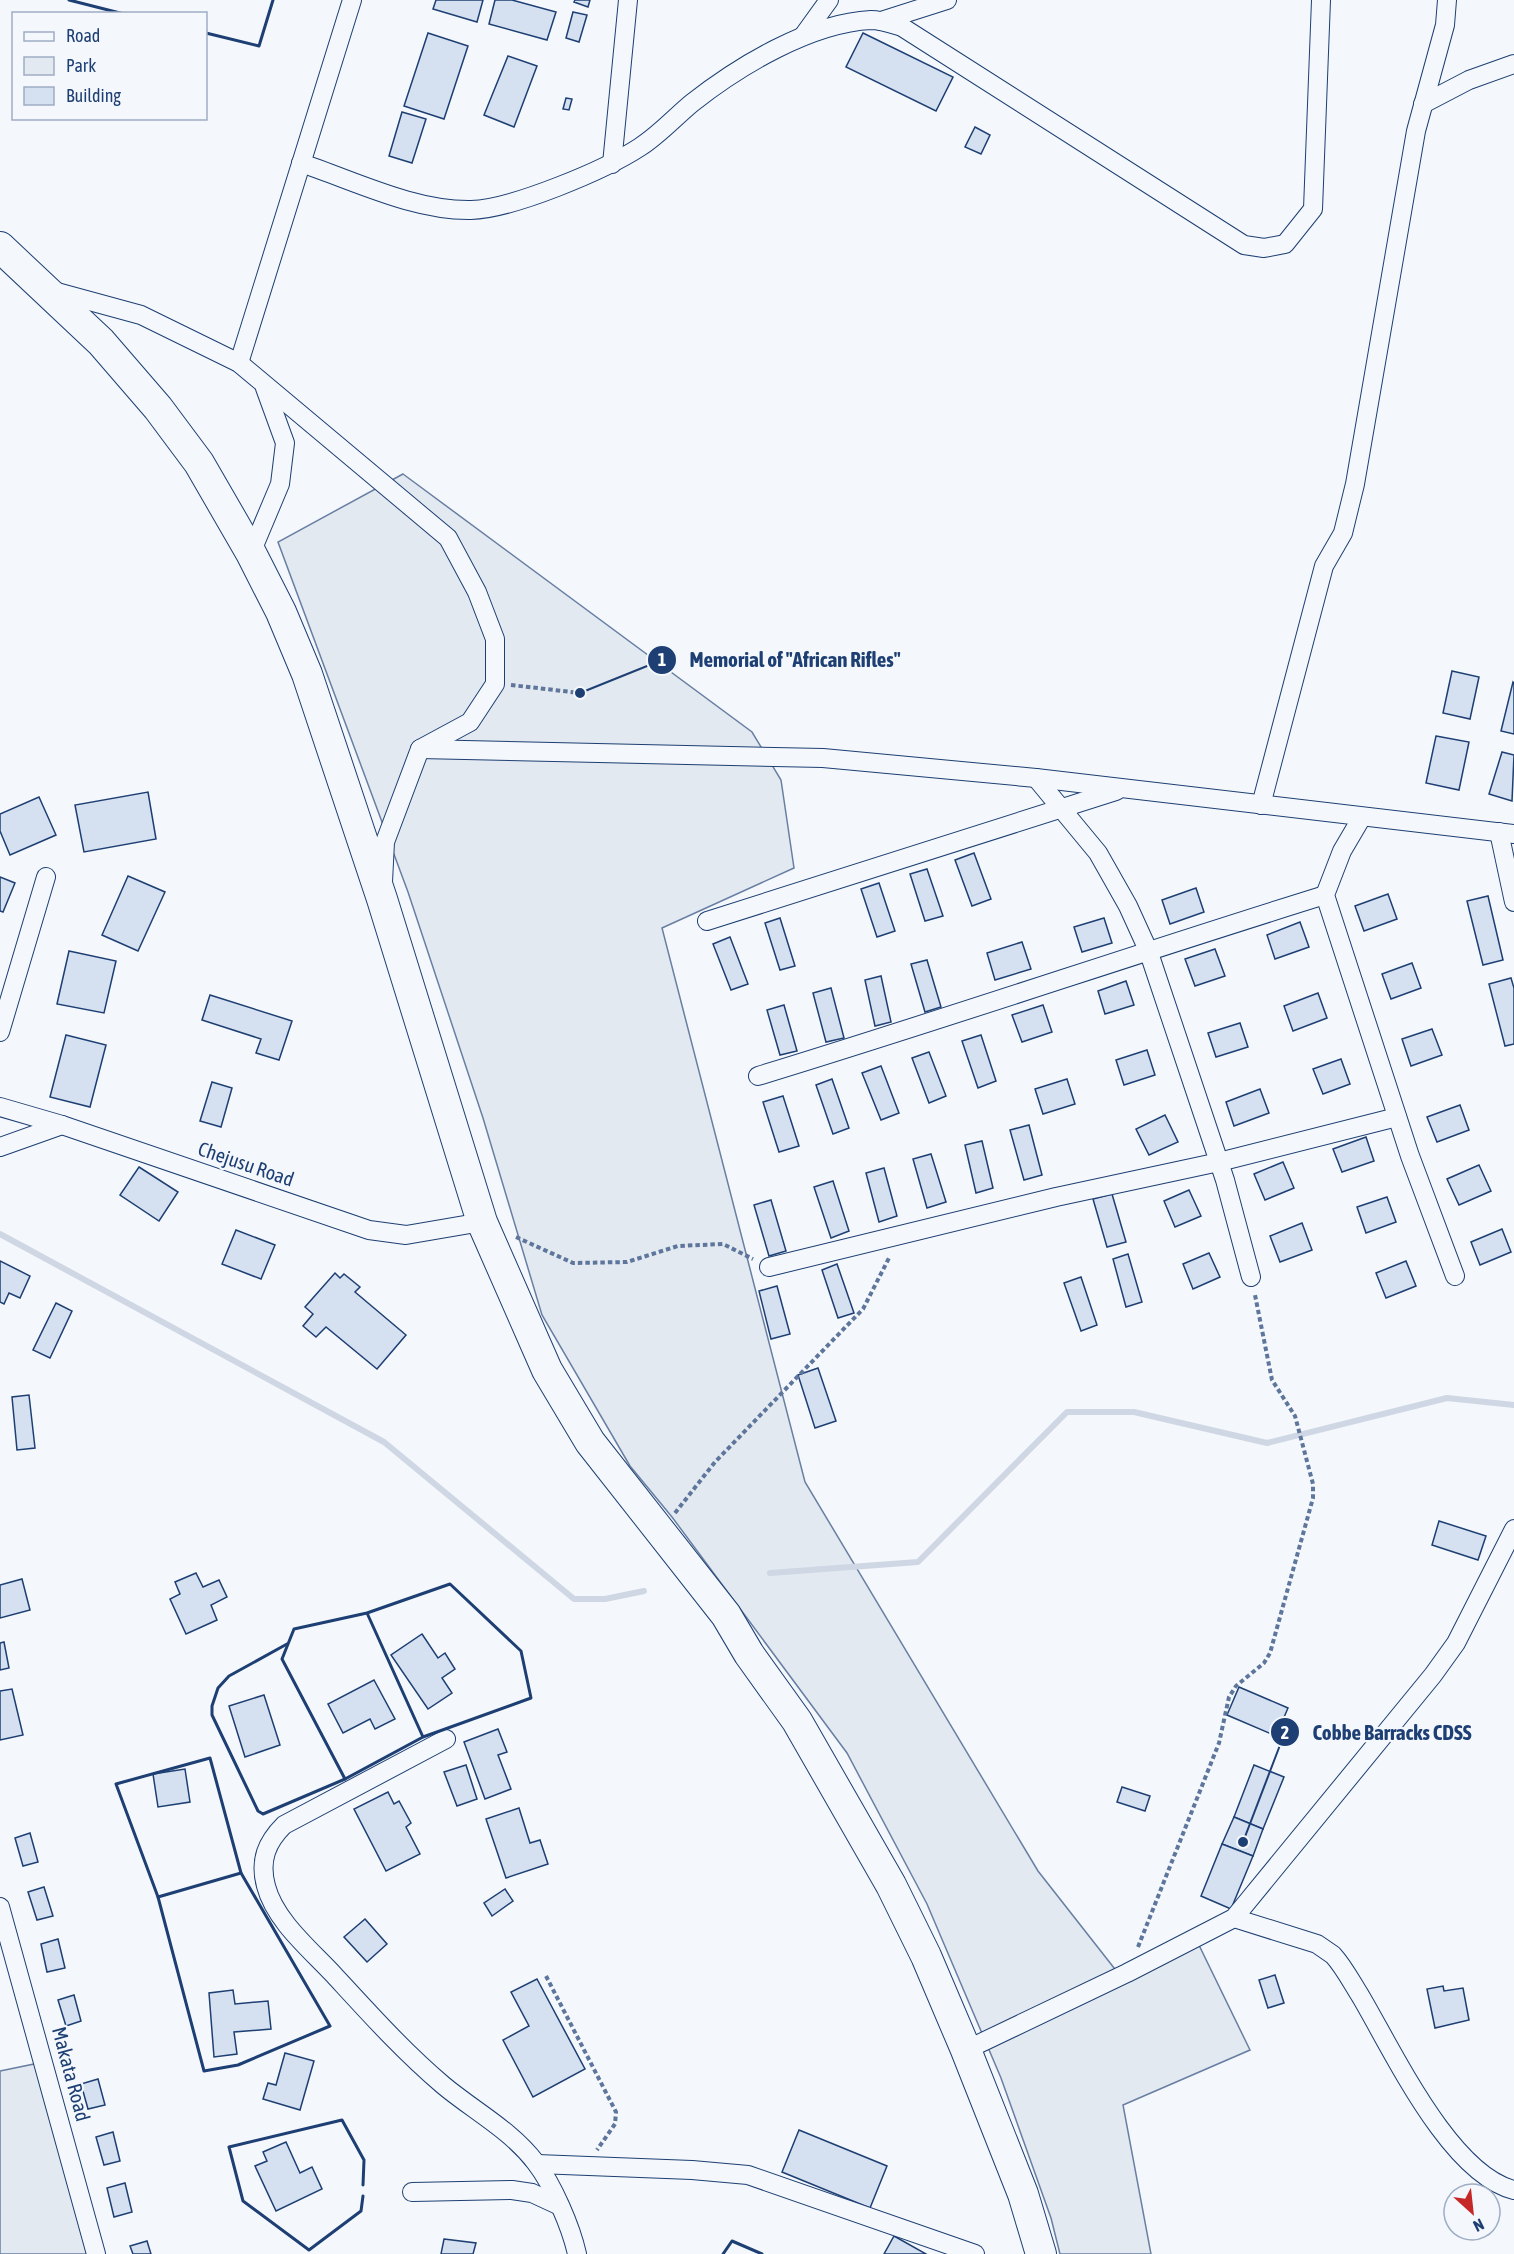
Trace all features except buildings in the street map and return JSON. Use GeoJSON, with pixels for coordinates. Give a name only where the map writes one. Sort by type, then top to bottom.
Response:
{"type":"FeatureCollection","features":[{"type":"Feature","properties":{"kind":"highway"},"geometry":{"type":"LineString","coordinates":[[0,247],[101,342],[158,408],[199,463],[251,552],[306,674],[382,899],[482,1222],[547,1370],[590,1442],[726,1615],[748,1654],[797,1721],[891,1885],[926,1956],[966,2050],[1023,2194],[1041,2254]]}},
{"type":"Feature","properties":{"kind":"street"},"geometry":{"type":"LineString","coordinates":[[239,363],[352,0]]}},
{"type":"Feature","properties":{"kind":"street"},"geometry":{"type":"LineString","coordinates":[[612,164],[628,0]]}},
{"type":"Feature","properties":{"kind":"street"},"geometry":{"type":"LineString","coordinates":[[803,36],[829,0]]}},
{"type":"Feature","properties":{"kind":"street"},"geometry":{"type":"LineString","coordinates":[[302,163],[414,202],[440,208],[473,210],[506,204],[612,164],[643,145],[694,102],[749,65],[803,36],[844,24],[881,21],[947,0]]}},
{"type":"Feature","properties":{"kind":"street"},"geometry":{"type":"LineString","coordinates":[[881,21],[902,27],[1244,245],[1264,248],[1285,244],[1313,209],[1321,0]]}},
{"type":"Feature","properties":{"kind":"street"},"geometry":{"type":"LineString","coordinates":[[1261,805],[1324,566],[1343,533],[1355,484],[1388,283],[1423,104],[1445,25],[1447,0]]}},
{"type":"Feature","properties":{"kind":"street"},"geometry":{"type":"LineString","coordinates":[[1423,104],[1469,80],[1514,64]]}},
{"type":"Feature","properties":{"kind":"street"},"geometry":{"type":"LineString","coordinates":[[46,289],[141,315],[239,363],[448,538],[477,592],[495,639],[495,684],[470,722],[420,749],[385,842],[382,899]]}},
{"type":"Feature","properties":{"kind":"street"},"geometry":{"type":"LineString","coordinates":[[251,552],[280,484],[285,443],[265,387]]}},
{"type":"Feature","properties":{"kind":"street"},"geometry":{"type":"LineString","coordinates":[[420,749],[823,758],[1036,778],[1121,790],[1506,833],[1514,902]]}},
{"type":"Feature","properties":{"kind":"street"},"geometry":{"type":"LineString","coordinates":[[1036,778],[1063,808],[1098,854],[1128,906],[1148,950],[1219,1162],[1251,1277]]}},
{"type":"Feature","properties":{"kind":"street"},"geometry":{"type":"LineString","coordinates":[[707,921],[1121,790]]}},
{"type":"Feature","properties":{"kind":"street"},"geometry":{"type":"LineString","coordinates":[[1362,817],[1342,851],[1325,895],[1397,1117],[1455,1276]]}},
{"type":"Feature","properties":{"kind":"street"},"geometry":{"type":"LineString","coordinates":[[0,1032],[46,877]]}},
{"type":"Feature","properties":{"kind":"street"},"geometry":{"type":"LineString","coordinates":[[758,1076],[966,1012],[1148,950],[1325,895]]}},
{"type":"Feature","properties":{"kind":"street","name":"Chejusu Road"},"geometry":{"type":"LineString","coordinates":[[0,1107],[63,1125],[369,1230],[406,1235],[482,1222]]}},
{"type":"Feature","properties":{"kind":"street"},"geometry":{"type":"LineString","coordinates":[[769,1267],[902,1234],[1219,1162],[1397,1117]]}},
{"type":"Feature","properties":{"kind":"street"},"geometry":{"type":"LineString","coordinates":[[0,1147],[63,1125]]}},
{"type":"Feature","properties":{"kind":"street"},"geometry":{"type":"LineString","coordinates":[[966,2050],[1127,1973],[1234,1918],[1433,1675],[1456,1643],[1514,1529]]}},
{"type":"Feature","properties":{"kind":"street"},"geometry":{"type":"LineString","coordinates":[[446,1739],[284,1825],[269,1840],[264,1859],[266,1886],[281,1915],[298,1936],[390,2035],[441,2084],[519,2144],[539,2168],[574,2240],[577,2254]]}},
{"type":"Feature","properties":{"kind":"street","name":"Makata Road"},"geometry":{"type":"LineString","coordinates":[[0,1907],[96,2254]]}},
{"type":"Feature","properties":{"kind":"street"},"geometry":{"type":"LineString","coordinates":[[1234,1918],[1317,1944],[1333,1955],[1451,2146],[1485,2178],[1499,2187],[1514,2190]]}},
{"type":"Feature","properties":{"kind":"street"},"geometry":{"type":"LineString","coordinates":[[520,2191],[539,2168],[586,2165],[748,2175],[975,2254]]}},
{"type":"Feature","properties":{"kind":"street"},"geometry":{"type":"LineString","coordinates":[[412,2192],[520,2191],[532,2193],[558,2205]]}},
{"type":"Feature","properties":{"kind":"path"},"geometry":{"type":"LineString","coordinates":[[495,684],[580,693]]}},
{"type":"Feature","properties":{"kind":"path"},"geometry":{"type":"LineString","coordinates":[[482,1222],[573,1263],[627,1262],[678,1246],[723,1244],[769,1267]]}},
{"type":"Feature","properties":{"kind":"path"},"geometry":{"type":"LineString","coordinates":[[660,1532],[715,1461],[863,1309],[902,1234]]}},
{"type":"Feature","properties":{"kind":"path"},"geometry":{"type":"LineString","coordinates":[[1127,1973],[1220,1743],[1229,1697],[1236,1686],[1264,1663],[1270,1653],[1313,1498],[1313,1484],[1295,1416],[1272,1380],[1251,1277]]}},
{"type":"Feature","properties":{"kind":"path"},"geometry":{"type":"LineString","coordinates":[[546,1976],[616,2112],[615,2124],[586,2165]]}},
{"type":"Feature","properties":{"kind":"green space"},"geometry":{"type":"Polygon","coordinates":[[[403,474],[752,732],[781,780],[794,868],[662,928],[805,1482],[1038,1871],[1118,1973],[1195,1937],[1250,2050],[1123,2105],[1151,2254],[1060,2254],[1051,2218],[1001,2078],[927,1904],[847,1753],[672,1517],[630,1466],[542,1315],[483,1118],[408,892],[278,542],[403,474]]]}},
{"type":"Feature","properties":{"kind":"green space"},"geometry":{"type":"Polygon","coordinates":[[[44,2062],[96,2254],[0,2254],[0,2071],[44,2062]]]}},
{"type":"Feature","properties":{"kind":"waterway"},"geometry":{"type":"LineString","coordinates":[[0,1234],[384,1442],[574,1599],[605,1599],[644,1591]]}},
{"type":"Feature","properties":{"kind":"waterway"},"geometry":{"type":"LineString","coordinates":[[770,1573],[918,1562],[1067,1412],[1134,1412],[1267,1443],[1447,1398],[1514,1405]]}},
{"type":"Feature","properties":{"kind":"wall"},"geometry":{"type":"LineString","coordinates":[[69,0],[116,12]]}},
{"type":"Feature","properties":{"kind":"wall"},"geometry":{"type":"LineString","coordinates":[[207,33],[259,46],[273,0]]}},
{"type":"Feature","properties":{"kind":"wall"},"geometry":{"type":"LineString","coordinates":[[367,1613],[450,1584],[521,1651],[531,1698],[423,1737],[345,1779],[282,1659],[294,1629],[367,1613],[423,1737]]}},
{"type":"Feature","properties":{"kind":"wall"},"geometry":{"type":"LineString","coordinates":[[287,1644],[229,1676],[218,1688],[212,1706],[212,1715],[258,1811],[263,1814],[345,1779]]}},
{"type":"Feature","properties":{"kind":"wall"},"geometry":{"type":"LineString","coordinates":[[210,1758],[241,1873],[330,2026],[238,2065],[204,2071],[158,1897],[116,1784],[210,1758]]}},
{"type":"Feature","properties":{"kind":"wall"},"geometry":{"type":"LineString","coordinates":[[158,1897],[241,1873]]}},
{"type":"Feature","properties":{"kind":"wall"},"geometry":{"type":"LineString","coordinates":[[363,2185],[364,2160],[342,2120],[229,2147],[243,2201],[309,2250],[361,2211],[363,2196]]}},
{"type":"Feature","properties":{"kind":"wall"},"geometry":{"type":"LineString","coordinates":[[723,2254],[732,2241],[762,2254]]}},
{"type":"Feature","properties":{"kind":"place","name":"Memorial of \"African Rifles\""},"geometry":{"type":"Point","coordinates":[580,693]}},
{"type":"Feature","properties":{"kind":"place","name":"Cobbe Barracks CDSS"},"geometry":{"type":"Point","coordinates":[1243,1842]}}]}
